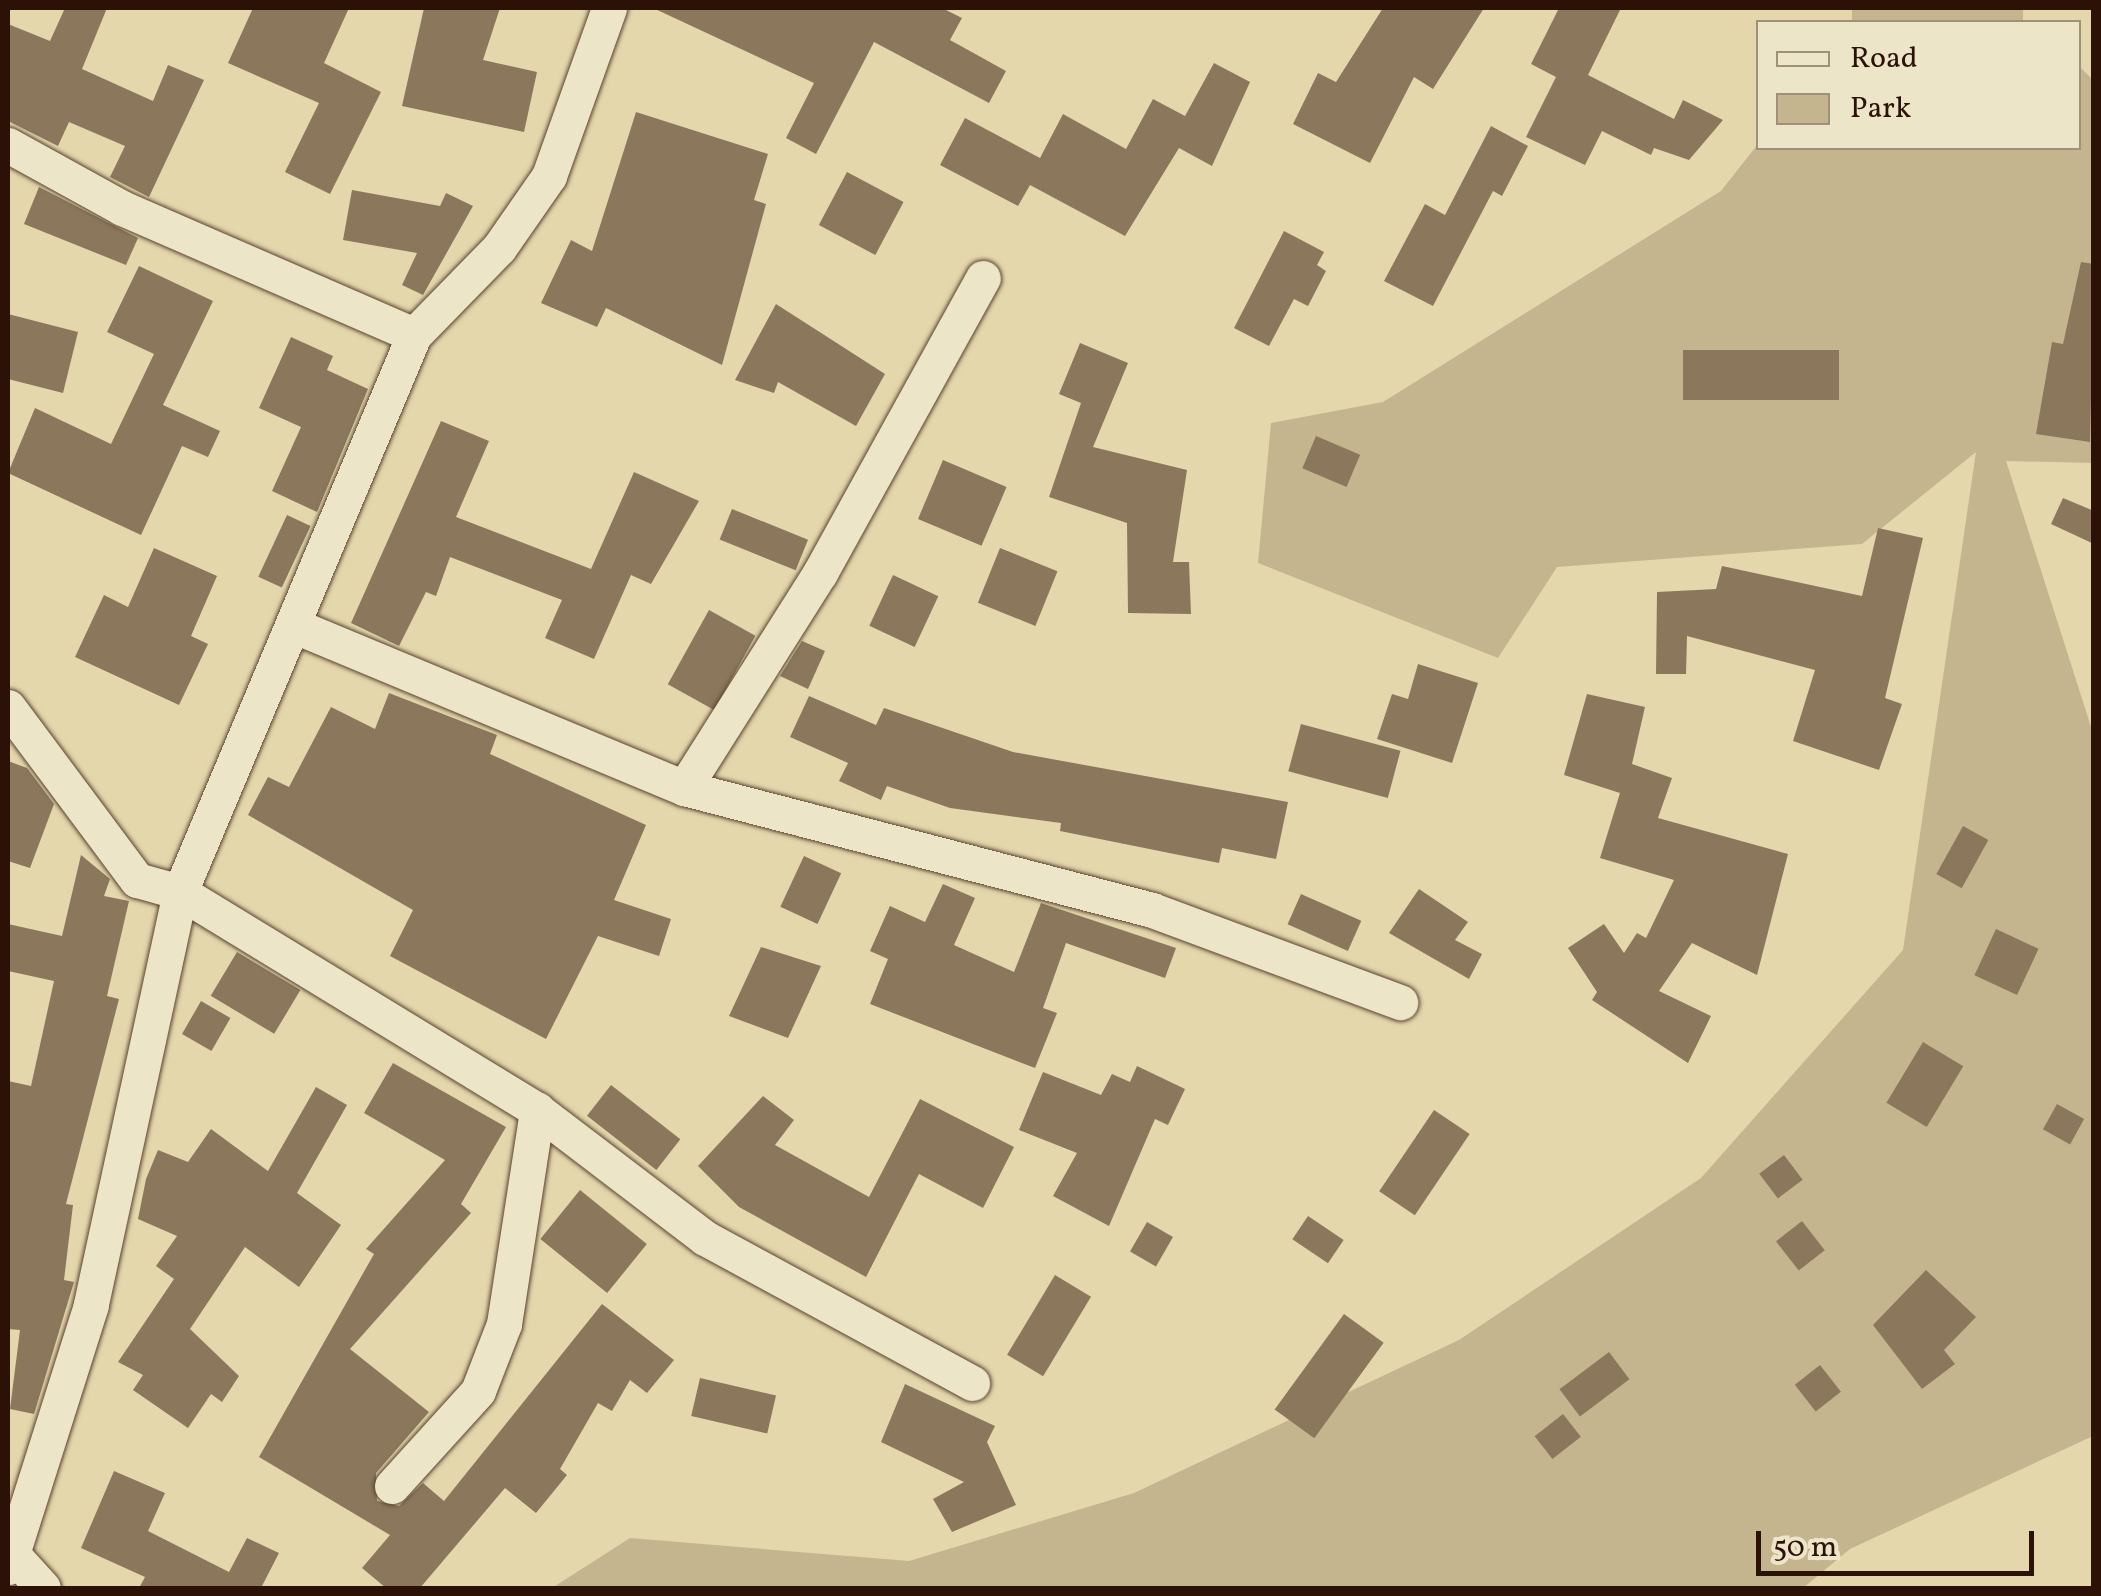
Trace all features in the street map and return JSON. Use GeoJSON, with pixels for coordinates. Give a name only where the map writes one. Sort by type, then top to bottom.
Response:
{"type":"FeatureCollection","features":[{"type":"Feature","properties":{"kind":"street"},"geometry":{"type":"LineString","coordinates":[[43,1588],[10,1562],[91,1305],[180,892],[414,336],[499,248],[549,176],[610,8]]}},
{"type":"Feature","properties":{"kind":"street"},"geometry":{"type":"LineString","coordinates":[[8,145],[122,208],[414,336]]}},
{"type":"Feature","properties":{"kind":"street"},"geometry":{"type":"LineString","coordinates":[[684,788],[820,573],[983,278]]}},
{"type":"Feature","properties":{"kind":"street"},"geometry":{"type":"LineString","coordinates":[[295,626],[684,788],[1152,910],[1400,1002]]}},
{"type":"Feature","properties":{"kind":"street"},"geometry":{"type":"LineString","coordinates":[[8,707],[137,880],[180,892],[538,1110],[705,1238],[972,1382]]}},
{"type":"Feature","properties":{"kind":"street"},"geometry":{"type":"LineString","coordinates":[[392,1486],[478,1392],[491,1358],[538,1110]]}},
{"type":"Feature","properties":{"kind":"green space"},"geometry":{"type":"Polygon","coordinates":[[[1852,8],[2023,8],[2023,20],[1852,20],[1852,8]]]}},
{"type":"Feature","properties":{"kind":"green space"},"geometry":{"type":"Polygon","coordinates":[[[2081,68],[2094,81],[2093,463],[2006,461],[2093,733],[2093,1436],[1850,1549],[1803,1588],[552,1588],[630,1538],[909,1561],[1134,1493],[1459,1340],[1701,1178],[1903,950],[1976,452],[1862,544],[1557,567],[1498,658],[1258,563],[1271,423],[1383,402],[1721,191],[1756,147],[1756,150],[2081,150],[2081,68]]]}},
{"type":"Feature","properties":{"kind":"building"},"geometry":{"type":"Polygon","coordinates":[[[65,8],[107,8],[82,69],[153,101],[168,65],[204,80],[149,197],[110,177],[125,146],[69,122],[58,146],[8,121],[8,24],[50,41],[65,8]]]}},
{"type":"Feature","properties":{"kind":"building"},"geometry":{"type":"Polygon","coordinates":[[[253,8],[349,8],[324,63],[381,92],[330,194],[285,172],[319,103],[228,63],[253,8]]]}},
{"type":"Feature","properties":{"kind":"building"},"geometry":{"type":"Polygon","coordinates":[[[424,8],[500,8],[483,60],[537,72],[524,132],[402,106],[424,8]]]}},
{"type":"Feature","properties":{"kind":"building"},"geometry":{"type":"Polygon","coordinates":[[[653,8],[942,8],[962,18],[950,40],[1006,71],[989,103],[874,42],[816,154],[786,138],[814,83],[653,8]]]}},
{"type":"Feature","properties":{"kind":"building"},"geometry":{"type":"Polygon","coordinates":[[[1383,8],[1484,8],[1433,89],[1414,77],[1370,163],[1293,124],[1318,73],[1336,82],[1383,8]]]}},
{"type":"Feature","properties":{"kind":"building"},"geometry":{"type":"Polygon","coordinates":[[[1559,8],[1621,8],[1588,75],[1674,119],[1683,100],[1723,120],[1689,160],[1654,148],[1651,155],[1602,131],[1585,165],[1526,137],[1556,77],[1531,64],[1559,8]]]}},
{"type":"Feature","properties":{"kind":"building"},"geometry":{"type":"Polygon","coordinates":[[[1214,63],[1250,82],[1212,166],[1179,148],[1125,236],[1030,185],[1018,206],[940,165],[965,118],[1040,158],[1063,114],[1126,149],[1153,99],[1185,116],[1214,63]]]}},
{"type":"Feature","properties":{"kind":"building"},"geometry":{"type":"Polygon","coordinates":[[[636,112],[768,154],[754,200],[766,204],[722,365],[606,308],[597,327],[541,303],[571,240],[592,251],[636,112]]]}},
{"type":"Feature","properties":{"kind":"building"},"geometry":{"type":"Polygon","coordinates":[[[1491,126],[1528,146],[1502,196],[1493,191],[1433,306],[1384,281],[1425,204],[1445,215],[1491,126]]]}},
{"type":"Feature","properties":{"kind":"building"},"geometry":{"type":"Polygon","coordinates":[[[847,172],[904,202],[875,255],[819,225],[847,172]]]}},
{"type":"Feature","properties":{"kind":"building"},"geometry":{"type":"Polygon","coordinates":[[[39,187],[138,238],[126,265],[24,224],[39,187]]]}},
{"type":"Feature","properties":{"kind":"building"},"geometry":{"type":"Polygon","coordinates":[[[352,190],[440,206],[446,193],[473,206],[423,295],[402,285],[417,253],[343,240],[352,190]]]}},
{"type":"Feature","properties":{"kind":"building"},"geometry":{"type":"Polygon","coordinates":[[[1284,231],[1324,252],[1317,265],[1326,271],[1308,306],[1294,299],[1269,346],[1234,328],[1284,231]]]}},
{"type":"Feature","properties":{"kind":"building"},"geometry":{"type":"Polygon","coordinates":[[[2081,262],[2094,264],[2090,442],[2036,434],[2052,342],[2063,344],[2081,262]]]}},
{"type":"Feature","properties":{"kind":"building"},"geometry":{"type":"Polygon","coordinates":[[[139,266],[213,301],[163,405],[220,431],[208,457],[182,446],[141,535],[8,473],[35,408],[111,444],[154,354],[107,332],[139,266]]]}},
{"type":"Feature","properties":{"kind":"building"},"geometry":{"type":"Polygon","coordinates":[[[776,304],[885,374],[856,426],[778,382],[774,393],[735,380],[776,304]]]}},
{"type":"Feature","properties":{"kind":"building"},"geometry":{"type":"Polygon","coordinates":[[[8,314],[78,332],[63,393],[8,379],[8,314]]]}},
{"type":"Feature","properties":{"kind":"building"},"geometry":{"type":"Polygon","coordinates":[[[291,337],[333,356],[327,370],[368,389],[317,512],[272,491],[301,427],[259,408],[291,337]]]}},
{"type":"Feature","properties":{"kind":"building"},"geometry":{"type":"Polygon","coordinates":[[[1080,343],[1128,363],[1093,447],[1187,470],[1173,562],[1189,562],[1191,614],[1128,613],[1127,523],[1049,497],[1081,403],[1059,394],[1080,343]]]}},
{"type":"Feature","properties":{"kind":"building"},"geometry":{"type":"Polygon","coordinates":[[[1683,350],[1839,350],[1839,400],[1683,400],[1683,350]]]}},
{"type":"Feature","properties":{"kind":"building"},"geometry":{"type":"Polygon","coordinates":[[[441,421],[489,441],[456,517],[591,569],[634,472],[699,501],[651,584],[631,575],[594,659],[545,638],[562,600],[450,557],[436,596],[426,592],[399,646],[351,623],[441,421]]]}},
{"type":"Feature","properties":{"kind":"building"},"geometry":{"type":"Polygon","coordinates":[[[1316,436],[1360,455],[1347,487],[1302,468],[1316,436]]]}},
{"type":"Feature","properties":{"kind":"building"},"geometry":{"type":"Polygon","coordinates":[[[943,460],[1007,487],[982,546],[918,519],[943,460]]]}},
{"type":"Feature","properties":{"kind":"building"},"geometry":{"type":"Polygon","coordinates":[[[2063,498],[2094,511],[2094,544],[2051,524],[2063,498]]]}},
{"type":"Feature","properties":{"kind":"building"},"geometry":{"type":"Polygon","coordinates":[[[732,509],[808,540],[796,570],[720,540],[732,509]]]}},
{"type":"Feature","properties":{"kind":"building"},"geometry":{"type":"Polygon","coordinates":[[[287,515],[311,526],[282,588],[258,577],[287,515]]]}},
{"type":"Feature","properties":{"kind":"building"},"geometry":{"type":"Polygon","coordinates":[[[1878,528],[1923,538],[1885,698],[1902,704],[1879,770],[1793,741],[1815,670],[1687,636],[1686,674],[1656,674],[1657,592],[1716,589],[1722,566],[1862,596],[1878,528]]]}},
{"type":"Feature","properties":{"kind":"building"},"geometry":{"type":"Polygon","coordinates":[[[154,548],[217,576],[191,636],[208,644],[179,705],[75,657],[104,595],[128,607],[154,548]]]}},
{"type":"Feature","properties":{"kind":"building"},"geometry":{"type":"Polygon","coordinates":[[[1000,548],[1057,571],[1035,626],[978,603],[1000,548]]]}},
{"type":"Feature","properties":{"kind":"building"},"geometry":{"type":"Polygon","coordinates":[[[893,575],[938,596],[915,647],[869,626],[893,575]]]}},
{"type":"Feature","properties":{"kind":"building"},"geometry":{"type":"Polygon","coordinates":[[[709,610],[755,636],[714,710],[668,684],[709,610]]]}},
{"type":"Feature","properties":{"kind":"building"},"geometry":{"type":"Polygon","coordinates":[[[802,641],[825,651],[808,689],[780,676],[802,641]]]}},
{"type":"Feature","properties":{"kind":"building"},"geometry":{"type":"Polygon","coordinates":[[[1418,664],[1478,683],[1452,763],[1377,739],[1392,694],[1408,699],[1418,664]]]}},
{"type":"Feature","properties":{"kind":"building"},"geometry":{"type":"Polygon","coordinates":[[[389,693],[497,735],[490,754],[646,825],[614,900],[671,919],[659,956],[598,936],[546,1039],[390,956],[413,910],[248,815],[268,777],[289,787],[331,707],[375,729],[389,693]]]}},
{"type":"Feature","properties":{"kind":"building"},"geometry":{"type":"Polygon","coordinates":[[[1587,694],[1645,707],[1632,764],[1672,778],[1658,818],[1788,854],[1757,975],[1692,943],[1659,991],[1711,1016],[1688,1063],[1592,1000],[1597,992],[1568,948],[1604,924],[1624,953],[1637,933],[1646,938],[1674,880],[1600,858],[1620,793],[1564,775],[1587,694]]]}},
{"type":"Feature","properties":{"kind":"building"},"geometry":{"type":"Polygon","coordinates":[[[809,696],[876,725],[884,708],[1013,752],[1288,802],[1276,859],[1222,848],[1219,863],[1060,831],[1061,823],[950,808],[887,786],[881,800],[839,781],[848,763],[790,737],[809,696]]]}},
{"type":"Feature","properties":{"kind":"building"},"geometry":{"type":"Polygon","coordinates":[[[1301,724],[1400,751],[1388,798],[1288,771],[1301,724]]]}},
{"type":"Feature","properties":{"kind":"building"},"geometry":{"type":"Polygon","coordinates":[[[8,761],[27,768],[54,804],[30,868],[8,861],[8,761]]]}},
{"type":"Feature","properties":{"kind":"building"},"geometry":{"type":"Polygon","coordinates":[[[1963,826],[1988,840],[1962,888],[1936,874],[1963,826]]]}},
{"type":"Feature","properties":{"kind":"building"},"geometry":{"type":"Polygon","coordinates":[[[81,855],[110,879],[104,896],[129,901],[107,996],[119,999],[66,1204],[73,1205],[64,1280],[74,1282],[34,1414],[10,1409],[20,1330],[8,1329],[8,1081],[31,1086],[54,981],[8,971],[8,924],[62,936],[81,855]]]}},
{"type":"Feature","properties":{"kind":"building"},"geometry":{"type":"Polygon","coordinates":[[[804,856],[841,873],[817,924],[780,907],[804,856]]]}},
{"type":"Feature","properties":{"kind":"building"},"geometry":{"type":"Polygon","coordinates":[[[943,884],[975,898],[954,945],[1014,972],[1041,903],[1176,948],[1165,978],[1066,943],[1043,1008],[1057,1013],[1035,1068],[870,1004],[888,959],[870,951],[890,906],[925,922],[943,884]]]}},
{"type":"Feature","properties":{"kind":"building"},"geometry":{"type":"Polygon","coordinates":[[[1419,889],[1468,922],[1455,940],[1482,954],[1469,979],[1389,933],[1419,889]]]}},
{"type":"Feature","properties":{"kind":"building"},"geometry":{"type":"Polygon","coordinates":[[[1301,894],[1361,921],[1348,951],[1288,924],[1301,894]]]}},
{"type":"Feature","properties":{"kind":"building"},"geometry":{"type":"Polygon","coordinates":[[[1996,929],[2039,949],[2017,995],[1974,975],[1996,929]]]}},
{"type":"Feature","properties":{"kind":"building"},"geometry":{"type":"Polygon","coordinates":[[[761,947],[821,966],[788,1038],[729,1016],[761,947]]]}},
{"type":"Feature","properties":{"kind":"building"},"geometry":{"type":"Polygon","coordinates":[[[237,952],[300,990],[274,1034],[211,996],[237,952]]]}},
{"type":"Feature","properties":{"kind":"building"},"geometry":{"type":"Polygon","coordinates":[[[201,1001],[230,1018],[211,1051],[182,1034],[201,1001]]]}},
{"type":"Feature","properties":{"kind":"building"},"geometry":{"type":"Polygon","coordinates":[[[1923,1042],[1963,1066],[1927,1127],[1886,1103],[1923,1042]]]}},
{"type":"Feature","properties":{"kind":"building"},"geometry":{"type":"Polygon","coordinates":[[[393,1063],[506,1127],[461,1204],[471,1213],[350,1349],[429,1412],[376,1473],[377,1501],[399,1506],[423,1483],[444,1501],[602,1304],[674,1360],[647,1393],[630,1380],[612,1411],[598,1403],[560,1469],[567,1475],[536,1513],[505,1488],[420,1588],[386,1588],[362,1568],[390,1535],[259,1457],[374,1254],[366,1249],[445,1160],[364,1113],[393,1063]]]}},
{"type":"Feature","properties":{"kind":"building"},"geometry":{"type":"Polygon","coordinates":[[[1137,1066],[1185,1089],[1168,1125],[1155,1119],[1109,1226],[1053,1196],[1077,1153],[1019,1130],[1043,1072],[1101,1095],[1112,1074],[1130,1082],[1137,1066]]]}},
{"type":"Feature","properties":{"kind":"building"},"geometry":{"type":"Polygon","coordinates":[[[611,1085],[680,1139],[656,1170],[587,1116],[611,1085]]]}},
{"type":"Feature","properties":{"kind":"building"},"geometry":{"type":"Polygon","coordinates":[[[316,1087],[347,1105],[297,1193],[341,1225],[299,1287],[245,1247],[190,1329],[239,1376],[222,1402],[211,1394],[188,1428],[133,1390],[143,1375],[118,1362],[174,1279],[156,1266],[177,1236],[138,1219],[146,1179],[158,1150],[188,1162],[211,1129],[268,1171],[316,1087]]]}},
{"type":"Feature","properties":{"kind":"building"},"geometry":{"type":"Polygon","coordinates":[[[763,1096],[794,1120],[775,1145],[869,1197],[920,1099],[1014,1147],[983,1208],[919,1174],[866,1277],[739,1207],[698,1166],[763,1096]]]}},
{"type":"Feature","properties":{"kind":"building"},"geometry":{"type":"Polygon","coordinates":[[[2057,1104],[2084,1119],[2070,1144],[2043,1129],[2057,1104]]]}},
{"type":"Feature","properties":{"kind":"building"},"geometry":{"type":"Polygon","coordinates":[[[1434,1110],[1470,1134],[1415,1215],[1379,1191],[1434,1110]]]}},
{"type":"Feature","properties":{"kind":"building"},"geometry":{"type":"Polygon","coordinates":[[[1784,1155],[1803,1180],[1778,1198],[1759,1174],[1784,1155]]]}},
{"type":"Feature","properties":{"kind":"building"},"geometry":{"type":"Polygon","coordinates":[[[580,1190],[647,1244],[607,1293],[540,1239],[580,1190]]]}},
{"type":"Feature","properties":{"kind":"building"},"geometry":{"type":"Polygon","coordinates":[[[1308,1216],[1344,1240],[1328,1263],[1292,1239],[1308,1216]]]}},
{"type":"Feature","properties":{"kind":"building"},"geometry":{"type":"Polygon","coordinates":[[[1802,1221],[1825,1250],[1799,1270],[1776,1241],[1802,1221]]]}},
{"type":"Feature","properties":{"kind":"building"},"geometry":{"type":"Polygon","coordinates":[[[1147,1222],[1173,1237],[1156,1266],[1130,1251],[1147,1222]]]}},
{"type":"Feature","properties":{"kind":"building"},"geometry":{"type":"Polygon","coordinates":[[[1926,1270],[1976,1317],[1944,1350],[1955,1364],[1922,1389],[1873,1325],[1926,1270]]]}},
{"type":"Feature","properties":{"kind":"building"},"geometry":{"type":"Polygon","coordinates":[[[1055,1275],[1091,1297],[1043,1376],[1007,1355],[1055,1275]]]}},
{"type":"Feature","properties":{"kind":"building"},"geometry":{"type":"Polygon","coordinates":[[[1344,1314],[1384,1343],[1314,1438],[1275,1409],[1344,1314]]]}},
{"type":"Feature","properties":{"kind":"building"},"geometry":{"type":"Polygon","coordinates":[[[1609,1352],[1629,1379],[1580,1416],[1559,1389],[1609,1352]]]}},
{"type":"Feature","properties":{"kind":"building"},"geometry":{"type":"Polygon","coordinates":[[[1820,1365],[1841,1392],[1816,1411],[1795,1385],[1820,1365]]]}},
{"type":"Feature","properties":{"kind":"building"},"geometry":{"type":"Polygon","coordinates":[[[700,1378],[776,1396],[767,1434],[691,1416],[700,1378]]]}},
{"type":"Feature","properties":{"kind":"building"},"geometry":{"type":"Polygon","coordinates":[[[905,1384],[995,1426],[987,1442],[1016,1505],[952,1532],[933,1499],[964,1482],[881,1442],[905,1384]]]}},
{"type":"Feature","properties":{"kind":"building"},"geometry":{"type":"Polygon","coordinates":[[[1563,1414],[1581,1437],[1552,1459],[1535,1436],[1563,1414]]]}},
{"type":"Feature","properties":{"kind":"building"},"geometry":{"type":"Polygon","coordinates":[[[114,1471],[165,1493],[148,1531],[229,1572],[247,1538],[279,1553],[261,1588],[139,1588],[145,1577],[81,1548],[114,1471]]]}}]}
